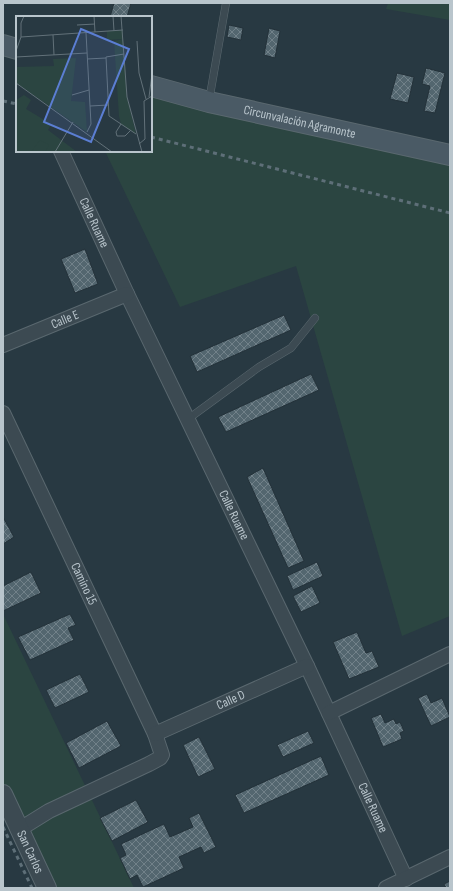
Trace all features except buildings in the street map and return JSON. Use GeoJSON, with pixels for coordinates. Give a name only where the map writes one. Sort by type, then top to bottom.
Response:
{"type":"FeatureCollection","features":[{"type":"Feature","properties":{"kind":"main road"},"geometry":{"type":"LineString","coordinates":[[3,45],[16,49]]}},
{"type":"Feature","properties":{"kind":"main road","name":"Circunvalación Agramonte"},"geometry":{"type":"LineString","coordinates":[[152,86],[209,102],[450,155]]}},
{"type":"Feature","properties":{"kind":"street","name":"Calle Ruame"},"geometry":{"type":"LineString","coordinates":[[61,152],[127,294],[307,666],[406,879]]}},
{"type":"Feature","properties":{"kind":"street","name":"Calle E"},"geometry":{"type":"LineString","coordinates":[[3,345],[127,294]]}},
{"type":"Feature","properties":{"kind":"street","name":"Camino 15"},"geometry":{"type":"LineString","coordinates":[[3,413],[155,734],[162,754],[160,758],[149,764],[49,811],[20,828]]}},
{"type":"Feature","properties":{"kind":"street"},"geometry":{"type":"LineString","coordinates":[[329,713],[450,654]]}},
{"type":"Feature","properties":{"kind":"street","name":"Calle D"},"geometry":{"type":"LineString","coordinates":[[155,734],[307,666]]}},
{"type":"Feature","properties":{"kind":"street","name":"San Carlos"},"geometry":{"type":"LineString","coordinates":[[3,794],[47,888]]}},
{"type":"Feature","properties":{"kind":"street"},"geometry":{"type":"LineString","coordinates":[[386,888],[450,858]]}},
{"type":"Feature","properties":{"kind":"lane"},"geometry":{"type":"LineString","coordinates":[[209,102],[226,3]]}},
{"type":"Feature","properties":{"kind":"lane"},"geometry":{"type":"LineString","coordinates":[[188,419],[259,367],[291,348],[315,318]]}},
{"type":"Feature","properties":{"kind":"green space"},"geometry":{"type":"Polygon","coordinates":[[[388,3],[450,3],[450,20],[386,9],[388,3]]]}},
{"type":"Feature","properties":{"kind":"green space"},"geometry":{"type":"Polygon","coordinates":[[[152,82],[450,151],[450,616],[402,636],[296,266],[180,307],[105,152],[152,152],[152,82]]]}},
{"type":"Feature","properties":{"kind":"green space"},"geometry":{"type":"Polygon","coordinates":[[[3,614],[134,888],[47,888],[3,794],[3,614]]]}},
{"type":"Feature","properties":{"kind":"railway"},"geometry":{"type":"LineString","coordinates":[[3,101],[16,104]]}},
{"type":"Feature","properties":{"kind":"railway"},"geometry":{"type":"LineString","coordinates":[[152,137],[450,213]]}},
{"type":"Feature","properties":{"kind":"railway"},"geometry":{"type":"LineString","coordinates":[[3,827],[32,888]]}}]}
